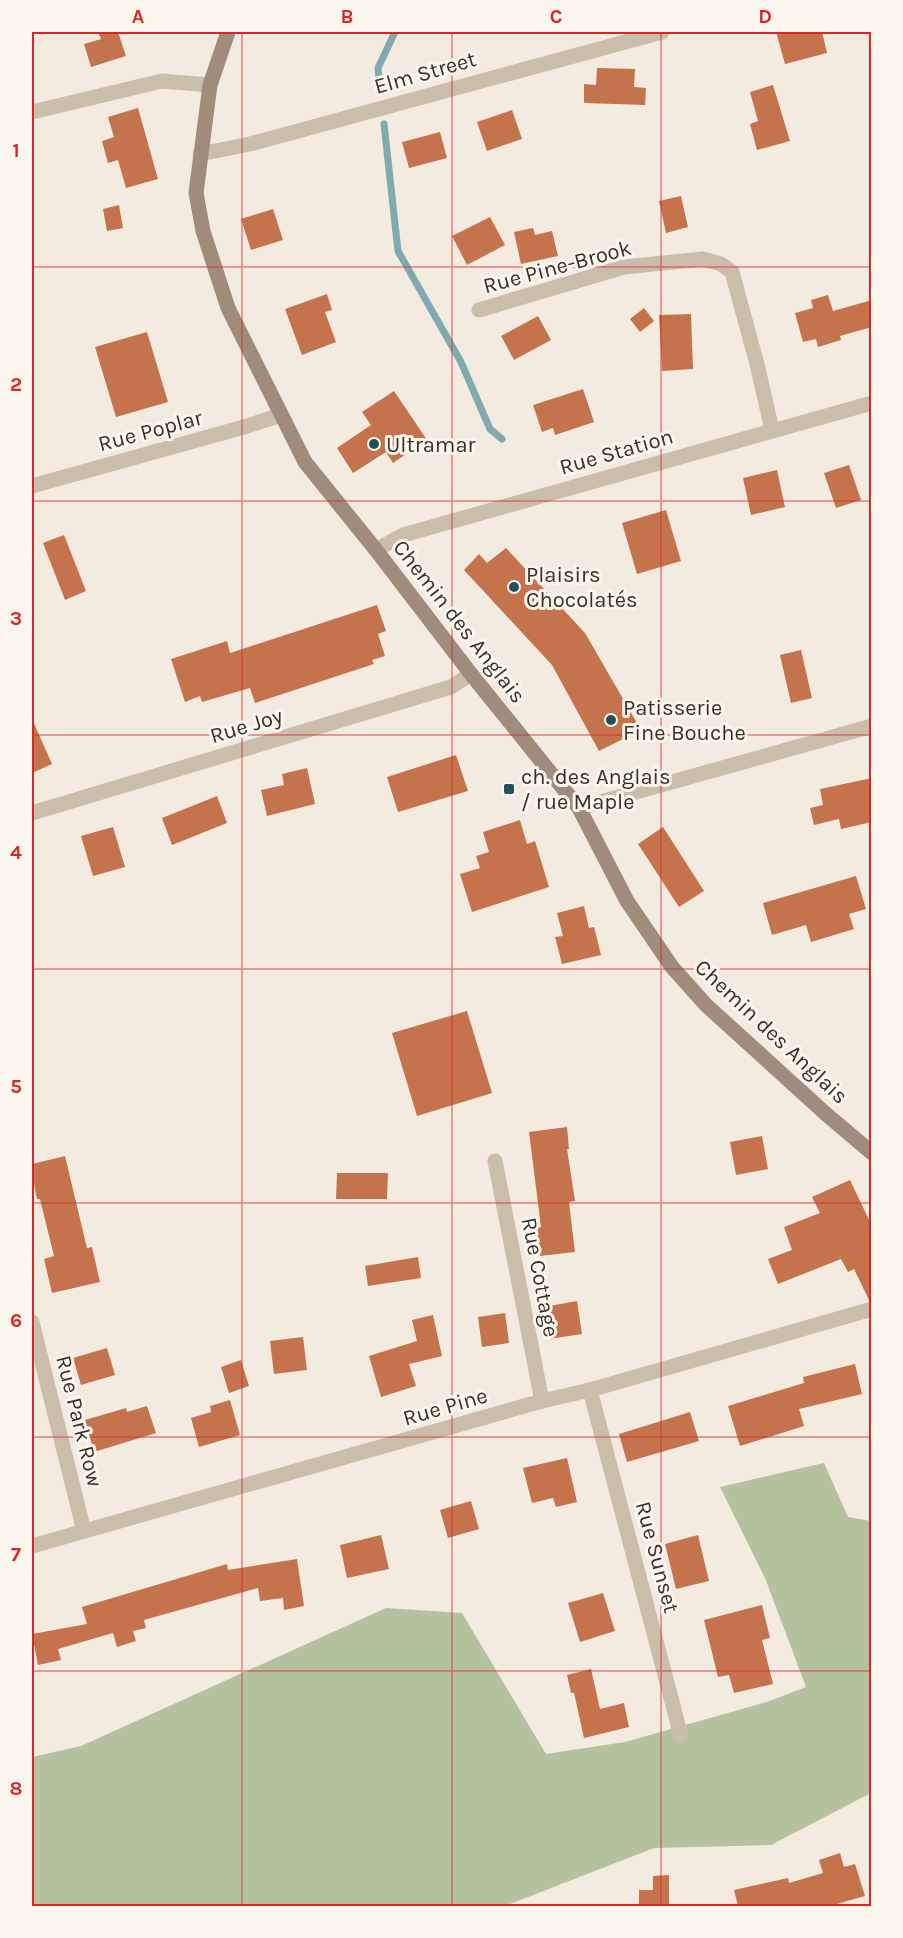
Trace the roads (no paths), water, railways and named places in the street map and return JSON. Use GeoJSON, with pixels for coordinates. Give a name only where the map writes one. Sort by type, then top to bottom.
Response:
{"type":"FeatureCollection","features":[{"type":"Feature","properties":{"kind":"street","name":"Chemin des Anglais"},"geometry":{"type":"LineString","coordinates":[[228,32],[210,85],[196,193],[203,231],[228,308],[305,462],[579,808],[627,901],[672,967],[706,1005],[872,1153]]}},
{"type":"Feature","properties":{"kind":"street","name":"Elm Street"},"geometry":{"type":"LineString","coordinates":[[200,154],[250,144],[662,32]]}},
{"type":"Feature","properties":{"kind":"street"},"geometry":{"type":"LineString","coordinates":[[32,112],[162,81],[210,85]]}},
{"type":"Feature","properties":{"kind":"street","name":"Rue Pine-Brook"},"geometry":{"type":"LineString","coordinates":[[478,310],[624,267],[703,259],[721,264],[732,272],[772,430]]}},
{"type":"Feature","properties":{"kind":"street","name":"Rue Station"},"geometry":{"type":"LineString","coordinates":[[376,550],[403,536],[872,403]]}},
{"type":"Feature","properties":{"kind":"street","name":"Rue Poplar"},"geometry":{"type":"LineString","coordinates":[[32,486],[281,415]]}},
{"type":"Feature","properties":{"kind":"street","name":"Rue Joy"},"geometry":{"type":"LineString","coordinates":[[32,813],[452,687],[471,674]]}},
{"type":"Feature","properties":{"kind":"street"},"geometry":{"type":"LineString","coordinates":[[579,808],[872,726]]}},
{"type":"Feature","properties":{"kind":"street","name":"Rue Cottage"},"geometry":{"type":"LineString","coordinates":[[495,1161],[542,1401]]}},
{"type":"Feature","properties":{"kind":"street","name":"Rue Pine"},"geometry":{"type":"LineString","coordinates":[[32,1546],[872,1309]]}},
{"type":"Feature","properties":{"kind":"street","name":"Rue Park Row"},"geometry":{"type":"LineString","coordinates":[[32,1322],[84,1531]]}},
{"type":"Feature","properties":{"kind":"street","name":"Rue Sunset"},"geometry":{"type":"LineString","coordinates":[[590,1390],[681,1736]]}},
{"type":"Feature","properties":{"kind":"waterway"},"geometry":{"type":"LineString","coordinates":[[380,89],[378,68],[395,32]]}},
{"type":"Feature","properties":{"kind":"waterway"},"geometry":{"type":"LineString","coordinates":[[384,124],[398,251],[461,362],[490,429],[502,439]]}},
{"type":"Feature","properties":{"kind":"place","name":"Ultramar"},"geometry":{"type":"Point","coordinates":[374,444]}},
{"type":"Feature","properties":{"kind":"place","name":"Plaisirs Chocolatés"},"geometry":{"type":"Point","coordinates":[514,587]}},
{"type":"Feature","properties":{"kind":"place","name":"Patisserie Fine Bouche"},"geometry":{"type":"Point","coordinates":[611,720]}},
{"type":"Feature","properties":{"kind":"place","name":"ch. des Anglais / rue Maple"},"geometry":{"type":"Point","coordinates":[509,789]}}]}
